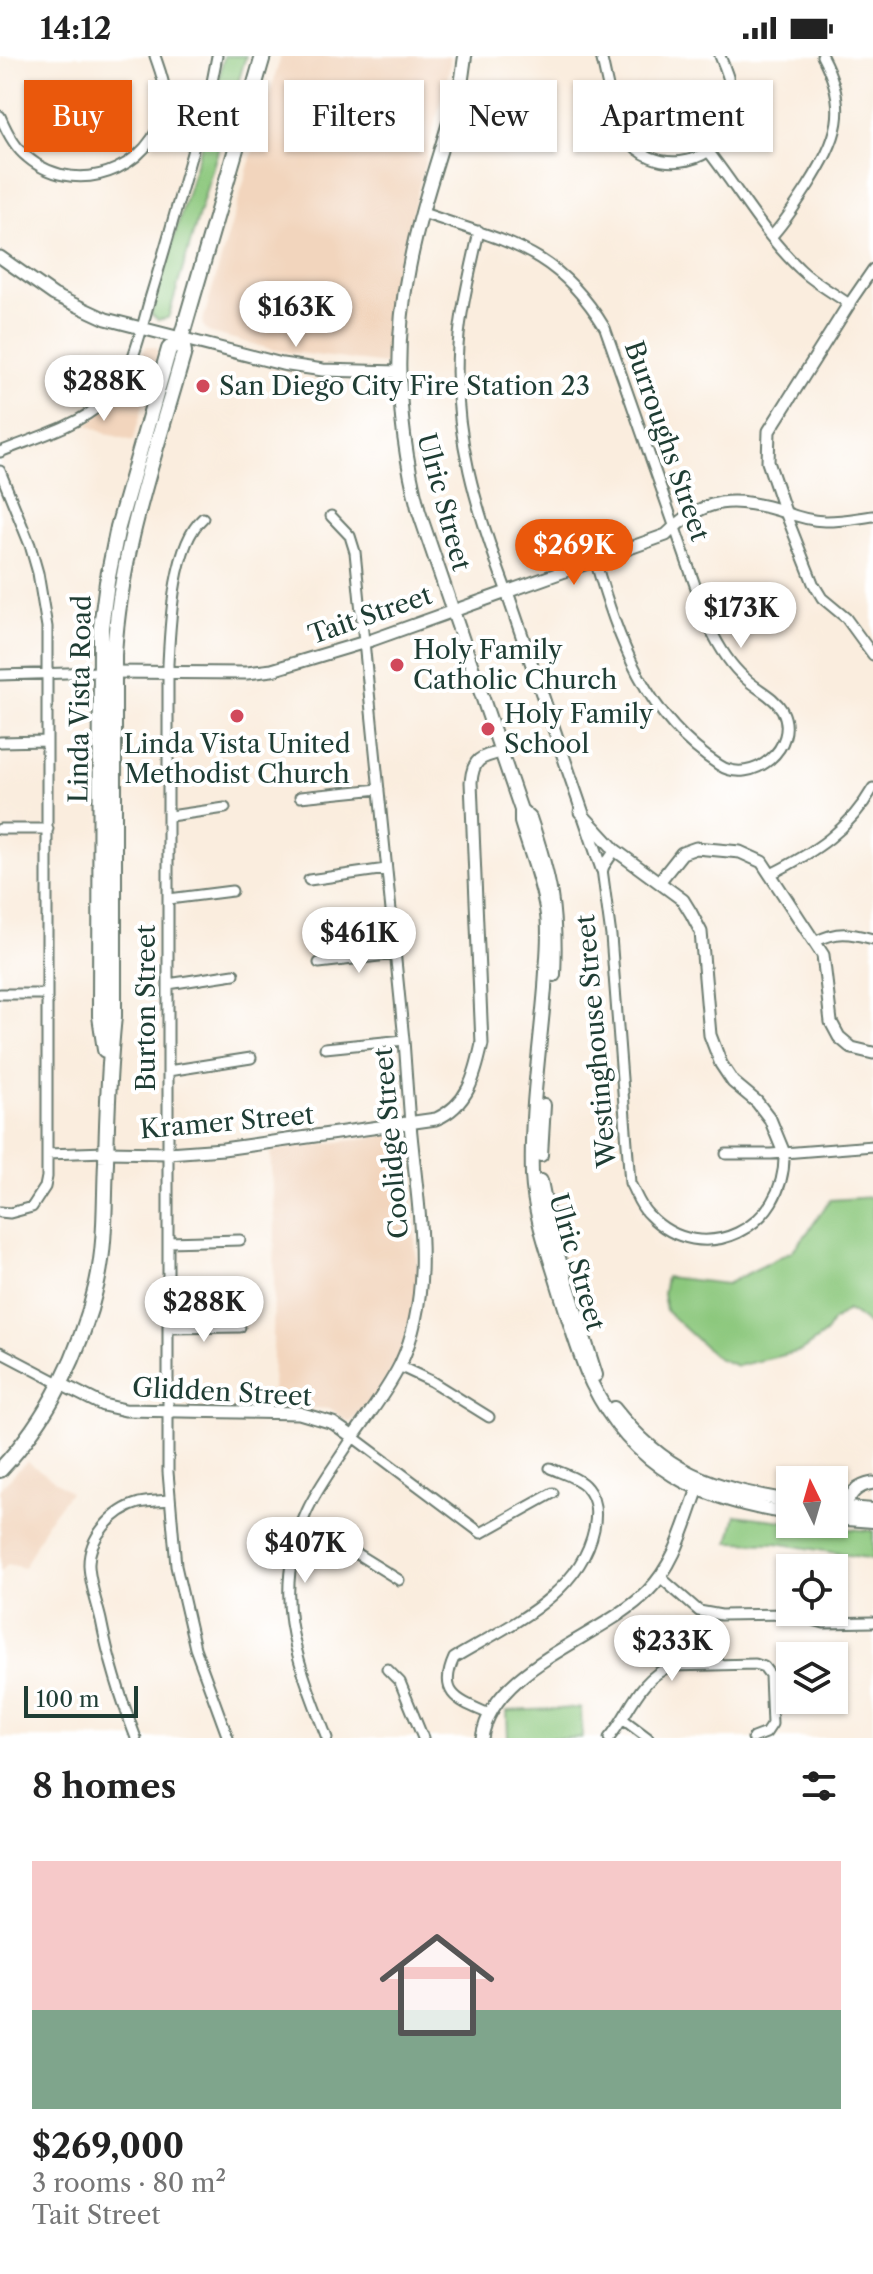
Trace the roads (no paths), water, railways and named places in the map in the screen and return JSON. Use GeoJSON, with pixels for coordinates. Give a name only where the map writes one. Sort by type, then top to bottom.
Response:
{"type":"FeatureCollection","features":[{"type":"Feature","properties":{"kind":"main road","name":"Linda Vista Road"},"geometry":{"type":"LineString","coordinates":[[0,1470],[35,1428],[61,1384],[83,1333],[97,1281],[105,1225],[108,1074],[100,1016],[107,672],[105,594],[118,527],[169,349],[181,338],[263,56]]}},
{"type":"Feature","properties":{"kind":"main road","name":"Ulric Street"},"geometry":{"type":"LineString","coordinates":[[465,56],[462,78],[407,277],[398,372],[400,420],[410,480],[424,529],[521,810],[521,822],[547,914],[532,1173],[534,1200],[546,1250],[583,1362],[617,1427],[660,1466],[743,1506],[776,1511]]}},
{"type":"Feature","properties":{"kind":"main road","name":"Ulric Street"},"geometry":{"type":"LineString","coordinates":[[700,1485],[776,1499]]}},
{"type":"Feature","properties":{"kind":"main road"},"geometry":{"type":"LineString","coordinates":[[848,1509],[873,1510]]}},
{"type":"Feature","properties":{"kind":"main road"},"geometry":{"type":"LineString","coordinates":[[848,1515],[858,1521]]}},
{"type":"Feature","properties":{"kind":"main road"},"geometry":{"type":"LineString","coordinates":[[848,1520],[873,1521]]}},
{"type":"Feature","properties":{"kind":"street"},"geometry":{"type":"LineString","coordinates":[[155,56],[162,80]]}},
{"type":"Feature","properties":{"kind":"street"},"geometry":{"type":"LineString","coordinates":[[212,80],[217,56]]}},
{"type":"Feature","properties":{"kind":"street"},"geometry":{"type":"LineString","coordinates":[[601,56],[607,80]]}},
{"type":"Feature","properties":{"kind":"street"},"geometry":{"type":"LineString","coordinates":[[720,56],[731,80]]}},
{"type":"Feature","properties":{"kind":"street"},"geometry":{"type":"LineString","coordinates":[[771,237],[786,221],[830,152],[838,122],[837,95],[822,56]]}},
{"type":"Feature","properties":{"kind":"street"},"geometry":{"type":"LineString","coordinates":[[0,116],[25,156],[45,170],[71,177],[93,177],[113,172],[139,155],[148,142]]}},
{"type":"Feature","properties":{"kind":"street"},"geometry":{"type":"LineString","coordinates":[[0,452],[76,421],[105,402],[117,388],[131,363],[192,152]]}},
{"type":"Feature","properties":{"kind":"street"},"geometry":{"type":"LineString","coordinates":[[643,152],[662,161],[678,162],[694,159],[706,152]]}},
{"type":"Feature","properties":{"kind":"street"},"geometry":{"type":"LineString","coordinates":[[709,152],[739,189],[771,237],[801,271],[849,304]]}},
{"type":"Feature","properties":{"kind":"street","name":"Burroughs Street"},"geometry":{"type":"LineString","coordinates":[[423,213],[519,246],[555,267],[571,281],[593,309],[605,328],[710,628],[720,648],[746,680],[783,711],[785,735],[776,755],[751,771],[721,767],[671,725],[643,688],[629,659],[595,560]]}},
{"type":"Feature","properties":{"kind":"street"},"geometry":{"type":"LineString","coordinates":[[479,231],[458,346],[457,400],[463,450],[472,489],[602,869]]}},
{"type":"Feature","properties":{"kind":"street"},"geometry":{"type":"LineString","coordinates":[[0,257],[31,280],[77,307],[106,319],[296,367],[398,372]]}},
{"type":"Feature","properties":{"kind":"street"},"geometry":{"type":"LineString","coordinates":[[873,269],[769,431],[768,462],[813,583],[822,598],[846,618],[873,655]]}},
{"type":"Feature","properties":{"kind":"street"},"geometry":{"type":"LineString","coordinates":[[0,471],[30,545],[47,627],[48,829],[45,1187],[32,1207],[10,1213],[0,1212]]}},
{"type":"Feature","properties":{"kind":"street","name":"Tait Street"},"geometry":{"type":"LineString","coordinates":[[0,675],[247,673],[272,670],[363,643],[666,535],[682,518],[729,501],[743,501],[785,512],[809,522],[873,516]]}},
{"type":"Feature","properties":{"kind":"street","name":"Coolidge Street"},"geometry":{"type":"LineString","coordinates":[[327,1738],[297,1659],[290,1626],[289,1580],[300,1530],[316,1494],[399,1366],[415,1325],[422,1266],[396,954],[355,552],[350,536],[331,516]]}},
{"type":"Feature","properties":{"kind":"street","name":"Burton Street"},"geometry":{"type":"LineString","coordinates":[[203,518],[193,526],[174,592],[168,672],[168,1413],[170,1500],[176,1566],[195,1648],[228,1738]]}},
{"type":"Feature","properties":{"kind":"street"},"geometry":{"type":"LineString","coordinates":[[0,742],[46,741]]}},
{"type":"Feature","properties":{"kind":"street","name":"Kramer Street"},"geometry":{"type":"LineString","coordinates":[[47,1154],[168,1153],[223,1149],[410,1124],[436,1119],[458,1106],[477,1069],[482,1044],[472,767],[481,758],[501,752]]}},
{"type":"Feature","properties":{"kind":"street"},"geometry":{"type":"LineString","coordinates":[[771,874],[837,835],[860,811],[873,788]]}},
{"type":"Feature","properties":{"kind":"street"},"geometry":{"type":"LineString","coordinates":[[300,797],[379,789]]}},
{"type":"Feature","properties":{"kind":"street"},"geometry":{"type":"LineString","coordinates":[[170,816],[225,808]]}},
{"type":"Feature","properties":{"kind":"street"},"geometry":{"type":"LineString","coordinates":[[580,812],[615,850],[683,900],[701,932],[710,1035],[717,1056],[733,1082],[757,1102],[770,1119],[784,1153]]}},
{"type":"Feature","properties":{"kind":"street"},"geometry":{"type":"LineString","coordinates":[[0,829],[48,829]]}},
{"type":"Feature","properties":{"kind":"street"},"geometry":{"type":"LineString","coordinates":[[659,882],[682,853],[696,848],[740,852],[762,862],[825,962],[831,1022],[839,1037],[852,1048],[873,1053]]}},
{"type":"Feature","properties":{"kind":"street"},"geometry":{"type":"LineString","coordinates":[[602,869],[615,850]]}},
{"type":"Feature","properties":{"kind":"street"},"geometry":{"type":"LineString","coordinates":[[309,880],[386,869]]}},
{"type":"Feature","properties":{"kind":"street","name":"Westinghouse Street"},"geometry":{"type":"LineString","coordinates":[[602,869],[611,936],[630,1183],[644,1209],[667,1229],[684,1236],[709,1239],[736,1234],[760,1220],[775,1198],[784,1153]]}},
{"type":"Feature","properties":{"kind":"street"},"geometry":{"type":"LineString","coordinates":[[169,899],[232,891]]}},
{"type":"Feature","properties":{"kind":"street"},"geometry":{"type":"LineString","coordinates":[[815,942],[836,932],[873,939]]}},
{"type":"Feature","properties":{"kind":"street"},"geometry":{"type":"LineString","coordinates":[[319,963],[396,954]]}},
{"type":"Feature","properties":{"kind":"street"},"geometry":{"type":"LineString","coordinates":[[168,984],[234,974]]}},
{"type":"Feature","properties":{"kind":"street"},"geometry":{"type":"LineString","coordinates":[[0,994],[47,994]]}},
{"type":"Feature","properties":{"kind":"street"},"geometry":{"type":"LineString","coordinates":[[325,1048],[404,1040]]}},
{"type":"Feature","properties":{"kind":"street"},"geometry":{"type":"LineString","coordinates":[[168,1071],[251,1058]]}},
{"type":"Feature","properties":{"kind":"street"},"geometry":{"type":"LineString","coordinates":[[726,1154],[741,1156],[873,1146]]}},
{"type":"Feature","properties":{"kind":"street"},"geometry":{"type":"LineString","coordinates":[[168,1242],[240,1240]]}},
{"type":"Feature","properties":{"kind":"street"},"geometry":{"type":"LineString","coordinates":[[169,1328],[240,1327]]}},
{"type":"Feature","properties":{"kind":"street","name":"Glidden Street"},"geometry":{"type":"LineString","coordinates":[[0,1352],[116,1409],[168,1413],[299,1413],[316,1416],[353,1437],[481,1533],[553,1493]]}},
{"type":"Feature","properties":{"kind":"street"},"geometry":{"type":"LineString","coordinates":[[399,1366],[431,1381],[489,1417]]}},
{"type":"Feature","properties":{"kind":"street"},"geometry":{"type":"LineString","coordinates":[[489,1714],[457,1699],[448,1687],[447,1673],[454,1658],[546,1602],[569,1580],[586,1554],[594,1531],[597,1510],[586,1485],[550,1468]]}},
{"type":"Feature","properties":{"kind":"street"},"geometry":{"type":"LineString","coordinates":[[848,1497],[861,1485],[873,1483]]}},
{"type":"Feature","properties":{"kind":"street"},"geometry":{"type":"LineString","coordinates":[[482,1738],[489,1714],[519,1679],[634,1603],[660,1577],[671,1561],[700,1485]]}},
{"type":"Feature","properties":{"kind":"street"},"geometry":{"type":"LineString","coordinates":[[136,1738],[120,1698],[106,1646],[89,1566],[91,1550],[108,1522],[123,1510],[139,1504],[170,1500]]}},
{"type":"Feature","properties":{"kind":"street"},"geometry":{"type":"LineString","coordinates":[[300,1530],[341,1544],[399,1580]]}},
{"type":"Feature","properties":{"kind":"street"},"geometry":{"type":"LineString","coordinates":[[660,1577],[699,1611],[721,1615],[791,1614],[824,1623],[873,1622]]}},
{"type":"Feature","properties":{"kind":"street"},"geometry":{"type":"LineString","coordinates":[[609,1738],[624,1720],[636,1695],[658,1671],[671,1666],[755,1664],[764,1667],[770,1675],[772,1724],[766,1733],[753,1738]]}},
{"type":"Feature","properties":{"kind":"street"},"geometry":{"type":"LineString","coordinates":[[387,1669],[400,1682],[423,1738]]}},
{"type":"Feature","properties":{"kind":"street"},"geometry":{"type":"LineString","coordinates":[[624,1720],[648,1738]]}},
{"type":"Feature","properties":{"kind":"place","name":"San Diego City Fire Station 23"},"geometry":{"type":"Point","coordinates":[203,386]}},
{"type":"Feature","properties":{"kind":"place","name":"Holy Family Catholic Church"},"geometry":{"type":"Point","coordinates":[397,665]}},
{"type":"Feature","properties":{"kind":"place","name":"Linda Vista United Methodist Church"},"geometry":{"type":"Point","coordinates":[237,716]}},
{"type":"Feature","properties":{"kind":"place","name":"Holy Family School"},"geometry":{"type":"Point","coordinates":[488,729]}}]}
